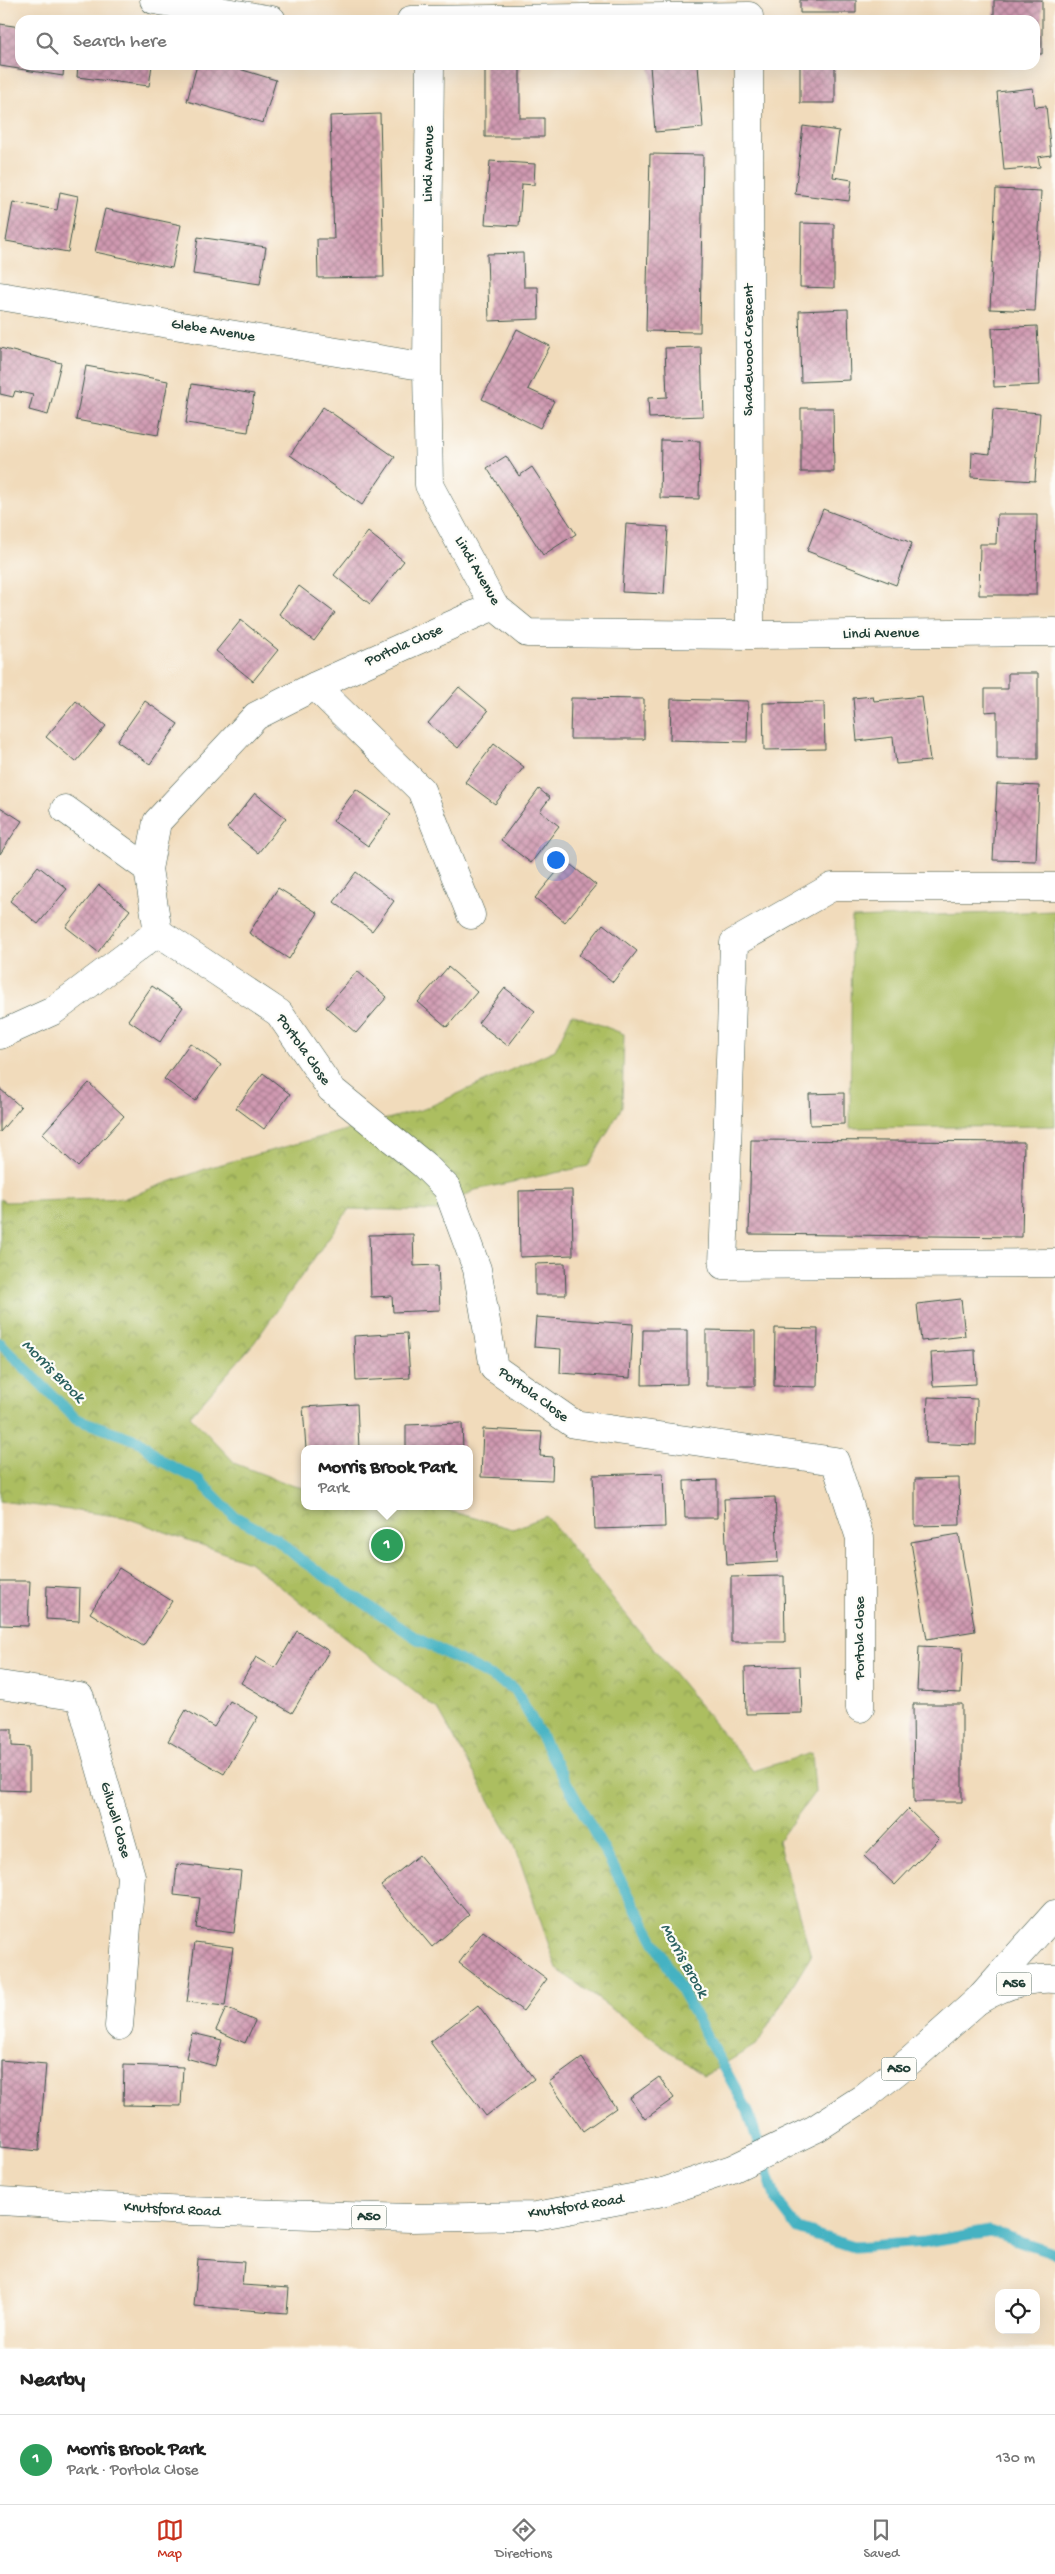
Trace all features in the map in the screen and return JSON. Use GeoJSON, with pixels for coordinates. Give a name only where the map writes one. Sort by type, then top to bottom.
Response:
{"type":"FeatureCollection","features":[{"type":"Feature","properties":{"kind":"main road"},"geometry":{"type":"LineString","coordinates":[[154,0],[242,15]]}},
{"type":"Feature","properties":{"kind":"main road"},"geometry":{"type":"LineString","coordinates":[[436,15],[440,0]]}},
{"type":"Feature","properties":{"kind":"main road"},"geometry":{"type":"LineString","coordinates":[[631,15],[749,12]]}},
{"type":"Feature","properties":{"kind":"main road","name":"Lindi Avenue"},"geometry":{"type":"LineString","coordinates":[[430,70],[427,367],[429,485],[494,606],[527,633],[750,635],[1055,632]]}},
{"type":"Feature","properties":{"kind":"main road","name":"Shadewood Crescent"},"geometry":{"type":"LineString","coordinates":[[749,70],[750,635]]}},
{"type":"Feature","properties":{"kind":"main road","name":"Glebe Avenue"},"geometry":{"type":"LineString","coordinates":[[0,296],[427,367]]}},
{"type":"Feature","properties":{"kind":"main road","name":"Portola Close"},"geometry":{"type":"LineString","coordinates":[[494,606],[315,686],[256,716],[157,822],[148,869],[158,932],[279,1013],[331,1089],[424,1166],[447,1188],[477,1269],[494,1368],[574,1424],[835,1461],[860,1538],[860,1708]]}},
{"type":"Feature","properties":{"kind":"main road"},"geometry":{"type":"LineString","coordinates":[[315,686],[421,790],[471,915]]}},
{"type":"Feature","properties":{"kind":"main road"},"geometry":{"type":"LineString","coordinates":[[65,809],[148,869]]}},
{"type":"Feature","properties":{"kind":"main road"},"geometry":{"type":"LineString","coordinates":[[1055,887],[832,887],[734,943],[723,1264],[1055,1263]]}},
{"type":"Feature","properties":{"kind":"main road"},"geometry":{"type":"LineString","coordinates":[[0,1035],[53,1011],[158,932]]}},
{"type":"Feature","properties":{"kind":"main road","name":"Gilwell Close"},"geometry":{"type":"LineString","coordinates":[[0,1685],[80,1696],[131,1876],[119,2026]]}},
{"type":"Feature","properties":{"kind":"main road","name":"Knutsford Road"},"geometry":{"type":"LineString","coordinates":[[0,2201],[187,2211],[411,2218],[536,2216],[663,2192],[732,2169],[815,2129],[863,2098],[911,2060],[976,2001],[1055,1914]]}},
{"type":"Feature","properties":{"kind":"main road","name":"A56"},"geometry":{"type":"LineString","coordinates":[[976,2001],[1008,1986],[1032,1980],[1055,1979]]}},
{"type":"Feature","properties":{"kind":"green space"},"geometry":{"type":"Polygon","coordinates":[[[1055,911],[1055,1126],[850,1128],[852,918],[1055,911]]]}},
{"type":"Feature","properties":{"kind":"green space"},"geometry":{"type":"Polygon","coordinates":[[[572,1014],[624,1034],[622,1107],[588,1166],[475,1190],[438,1211],[349,1209],[254,1343],[190,1416],[236,1464],[301,1487],[301,1510],[447,1510],[513,1529],[546,1516],[753,1771],[812,1753],[815,1792],[778,1841],[811,1956],[757,2044],[704,2076],[557,1969],[515,1846],[439,1711],[249,1562],[124,1517],[0,1501],[0,1199],[5,1202],[125,1198],[211,1167],[424,1109],[555,1050],[572,1014]]]}},
{"type":"Feature","properties":{"kind":"building"},"geometry":{"type":"Polygon","coordinates":[[[800,0],[856,0],[856,13],[800,13],[800,0]]]}},
{"type":"Feature","properties":{"kind":"building"},"geometry":{"type":"Polygon","coordinates":[[[994,0],[1042,0],[1042,54],[1040,54],[1040,15],[994,15],[994,0]]]}},
{"type":"Feature","properties":{"kind":"building"},"geometry":{"type":"Polygon","coordinates":[[[0,24],[15,26],[15,68],[0,66],[0,24]]]}},
{"type":"Feature","properties":{"kind":"building"},"geometry":{"type":"Polygon","coordinates":[[[25,70],[64,70],[63,76],[25,70]]]}},
{"type":"Feature","properties":{"kind":"building"},"geometry":{"type":"Polygon","coordinates":[[[78,70],[151,70],[149,86],[77,77],[78,70]]]}},
{"type":"Feature","properties":{"kind":"building"},"geometry":{"type":"Polygon","coordinates":[[[196,70],[243,70],[276,80],[263,123],[187,101],[196,70]]]}},
{"type":"Feature","properties":{"kind":"building"},"geometry":{"type":"Polygon","coordinates":[[[485,70],[520,70],[520,118],[544,118],[544,137],[485,137],[485,70]]]}},
{"type":"Feature","properties":{"kind":"building"},"geometry":{"type":"Polygon","coordinates":[[[650,70],[698,70],[703,128],[655,132],[650,70]]]}},
{"type":"Feature","properties":{"kind":"building"},"geometry":{"type":"Polygon","coordinates":[[[800,70],[835,70],[835,103],[800,103],[800,70]]]}},
{"type":"Feature","properties":{"kind":"building"},"geometry":{"type":"Polygon","coordinates":[[[1033,88],[1035,107],[1046,106],[1051,155],[1038,157],[1040,167],[1004,170],[997,92],[1033,88]]]}},
{"type":"Feature","properties":{"kind":"building"},"geometry":{"type":"Polygon","coordinates":[[[380,114],[384,277],[318,278],[317,239],[334,239],[330,116],[380,114]]]}},
{"type":"Feature","properties":{"kind":"building"},"geometry":{"type":"Polygon","coordinates":[[[803,126],[839,131],[833,177],[852,180],[849,201],[795,194],[803,126]]]}},
{"type":"Feature","properties":{"kind":"building"},"geometry":{"type":"Polygon","coordinates":[[[650,154],[703,155],[700,332],[646,331],[650,154]]]}},
{"type":"Feature","properties":{"kind":"building"},"geometry":{"type":"Polygon","coordinates":[[[490,161],[535,164],[534,185],[522,184],[519,226],[485,224],[490,161]]]}},
{"type":"Feature","properties":{"kind":"building"},"geometry":{"type":"Polygon","coordinates":[[[996,189],[1041,191],[1035,311],[990,309],[996,189]]]}},
{"type":"Feature","properties":{"kind":"building"},"geometry":{"type":"Polygon","coordinates":[[[60,192],[78,196],[68,252],[6,241],[13,202],[57,210],[60,192]]]}},
{"type":"Feature","properties":{"kind":"building"},"geometry":{"type":"Polygon","coordinates":[[[105,209],[181,225],[172,268],[95,252],[105,209]]]}},
{"type":"Feature","properties":{"kind":"building"},"geometry":{"type":"Polygon","coordinates":[[[801,223],[834,224],[834,288],[800,287],[801,223]]]}},
{"type":"Feature","properties":{"kind":"building"},"geometry":{"type":"Polygon","coordinates":[[[198,237],[266,247],[260,284],[193,274],[198,237]]]}},
{"type":"Feature","properties":{"kind":"building"},"geometry":{"type":"Polygon","coordinates":[[[523,253],[524,287],[538,287],[539,319],[489,321],[487,254],[523,253]]]}},
{"type":"Feature","properties":{"kind":"building"},"geometry":{"type":"Polygon","coordinates":[[[848,309],[850,380],[801,382],[799,311],[848,309]]]}},
{"type":"Feature","properties":{"kind":"building"},"geometry":{"type":"Polygon","coordinates":[[[1037,326],[1040,385],[994,387],[992,328],[1037,326]]]}},
{"type":"Feature","properties":{"kind":"building"},"geometry":{"type":"Polygon","coordinates":[[[517,329],[550,346],[528,389],[554,401],[540,428],[482,399],[517,329]]]}},
{"type":"Feature","properties":{"kind":"building"},"geometry":{"type":"Polygon","coordinates":[[[701,347],[703,416],[649,418],[648,398],[667,397],[665,348],[701,347]]]}},
{"type":"Feature","properties":{"kind":"building"},"geometry":{"type":"Polygon","coordinates":[[[0,348],[61,363],[48,415],[29,410],[33,395],[15,391],[13,397],[0,394],[0,348]]]}},
{"type":"Feature","properties":{"kind":"building"},"geometry":{"type":"Polygon","coordinates":[[[86,366],[168,381],[158,435],[76,420],[86,366]]]}},
{"type":"Feature","properties":{"kind":"building"},"geometry":{"type":"Polygon","coordinates":[[[192,384],[254,394],[248,432],[186,423],[192,384]]]}},
{"type":"Feature","properties":{"kind":"building"},"geometry":{"type":"Polygon","coordinates":[[[323,407],[395,457],[362,505],[290,455],[323,407]]]}},
{"type":"Feature","properties":{"kind":"building"},"geometry":{"type":"Polygon","coordinates":[[[801,408],[833,408],[834,472],[801,472],[801,408]]]}},
{"type":"Feature","properties":{"kind":"building"},"geometry":{"type":"Polygon","coordinates":[[[993,409],[1040,413],[1035,481],[971,477],[972,452],[990,454],[993,409]]]}},
{"type":"Feature","properties":{"kind":"building"},"geometry":{"type":"Polygon","coordinates":[[[661,440],[700,441],[699,499],[660,498],[661,440]]]}},
{"type":"Feature","properties":{"kind":"building"},"geometry":{"type":"Polygon","coordinates":[[[506,456],[519,476],[532,467],[576,534],[543,555],[487,468],[506,456]]]}},
{"type":"Feature","properties":{"kind":"building"},"geometry":{"type":"Polygon","coordinates":[[[823,509],[912,543],[896,585],[807,551],[823,509]]]}},
{"type":"Feature","properties":{"kind":"building"},"geometry":{"type":"Polygon","coordinates":[[[997,514],[1037,514],[1036,595],[979,595],[980,544],[996,544],[997,514]]]}},
{"type":"Feature","properties":{"kind":"building"},"geometry":{"type":"Polygon","coordinates":[[[626,524],[668,527],[664,594],[622,592],[626,524]]]}},
{"type":"Feature","properties":{"kind":"building"},"geometry":{"type":"Polygon","coordinates":[[[368,532],[404,561],[370,604],[334,575],[368,532]]]}},
{"type":"Feature","properties":{"kind":"building"},"geometry":{"type":"Polygon","coordinates":[[[299,586],[335,613],[314,641],[279,614],[299,586]]]}},
{"type":"Feature","properties":{"kind":"building"},"geometry":{"type":"Polygon","coordinates":[[[241,620],[278,650],[253,681],[216,651],[241,620]]]}},
{"type":"Feature","properties":{"kind":"building"},"geometry":{"type":"Polygon","coordinates":[[[1008,673],[1038,673],[1038,759],[997,759],[997,711],[985,712],[985,689],[1008,689],[1008,673]]]}},
{"type":"Feature","properties":{"kind":"building"},"geometry":{"type":"Polygon","coordinates":[[[459,687],[488,711],[458,748],[428,723],[459,687]]]}},
{"type":"Feature","properties":{"kind":"building"},"geometry":{"type":"Polygon","coordinates":[[[873,696],[874,701],[922,696],[930,761],[896,764],[893,737],[857,741],[853,698],[873,696]]]}},
{"type":"Feature","properties":{"kind":"building"},"geometry":{"type":"Polygon","coordinates":[[[571,698],[644,699],[644,739],[570,739],[571,698]]]}},
{"type":"Feature","properties":{"kind":"building"},"geometry":{"type":"Polygon","coordinates":[[[671,699],[748,701],[747,742],[670,740],[671,699]]]}},
{"type":"Feature","properties":{"kind":"building"},"geometry":{"type":"Polygon","coordinates":[[[76,701],[106,726],[76,762],[46,737],[76,701]]]}},
{"type":"Feature","properties":{"kind":"building"},"geometry":{"type":"Polygon","coordinates":[[[145,701],[178,724],[150,764],[117,741],[145,701]]]}},
{"type":"Feature","properties":{"kind":"building"},"geometry":{"type":"Polygon","coordinates":[[[824,702],[825,749],[764,750],[763,703],[824,702]]]}},
{"type":"Feature","properties":{"kind":"building"},"geometry":{"type":"Polygon","coordinates":[[[494,744],[524,767],[495,804],[465,782],[494,744]]]}},
{"type":"Feature","properties":{"kind":"building"},"geometry":{"type":"Polygon","coordinates":[[[997,784],[1039,786],[1036,861],[993,860],[997,784]]]}},
{"type":"Feature","properties":{"kind":"building"},"geometry":{"type":"Polygon","coordinates":[[[356,789],[391,814],[368,846],[333,821],[356,789]]]}},
{"type":"Feature","properties":{"kind":"building"},"geometry":{"type":"Polygon","coordinates":[[[539,789],[550,798],[540,811],[559,826],[531,863],[501,840],[539,789]]]}},
{"type":"Feature","properties":{"kind":"building"},"geometry":{"type":"Polygon","coordinates":[[[255,793],[286,818],[258,853],[227,828],[255,793]]]}},
{"type":"Feature","properties":{"kind":"building"},"geometry":{"type":"Polygon","coordinates":[[[0,807],[22,821],[0,854],[0,807]]]}},
{"type":"Feature","properties":{"kind":"building"},"geometry":{"type":"Polygon","coordinates":[[[566,861],[596,885],[565,922],[535,898],[566,861]]]}},
{"type":"Feature","properties":{"kind":"building"},"geometry":{"type":"Polygon","coordinates":[[[38,866],[67,889],[38,924],[10,901],[38,866]]]}},
{"type":"Feature","properties":{"kind":"building"},"geometry":{"type":"Polygon","coordinates":[[[356,872],[394,901],[372,931],[334,902],[356,872]]]}},
{"type":"Feature","properties":{"kind":"building"},"geometry":{"type":"Polygon","coordinates":[[[99,885],[130,910],[98,952],[66,927],[99,885]]]}},
{"type":"Feature","properties":{"kind":"building"},"geometry":{"type":"Polygon","coordinates":[[[278,888],[318,913],[289,959],[249,933],[278,888]]]}},
{"type":"Feature","properties":{"kind":"building"},"geometry":{"type":"Polygon","coordinates":[[[603,924],[637,951],[613,982],[579,955],[603,924]]]}},
{"type":"Feature","properties":{"kind":"building"},"geometry":{"type":"Polygon","coordinates":[[[448,967],[477,992],[447,1027],[418,1002],[448,967]]]}},
{"type":"Feature","properties":{"kind":"building"},"geometry":{"type":"Polygon","coordinates":[[[357,971],[387,997],[356,1033],[326,1007],[357,971]]]}},
{"type":"Feature","properties":{"kind":"building"},"geometry":{"type":"Polygon","coordinates":[[[152,986],[183,1007],[160,1042],[128,1020],[152,986]]]}},
{"type":"Feature","properties":{"kind":"building"},"geometry":{"type":"Polygon","coordinates":[[[505,988],[535,1011],[508,1046],[478,1023],[505,988]]]}},
{"type":"Feature","properties":{"kind":"building"},"geometry":{"type":"Polygon","coordinates":[[[190,1043],[221,1065],[195,1101],[164,1079],[190,1043]]]}},
{"type":"Feature","properties":{"kind":"building"},"geometry":{"type":"Polygon","coordinates":[[[263,1073],[290,1094],[264,1129],[236,1108],[263,1073]]]}},
{"type":"Feature","properties":{"kind":"building"},"geometry":{"type":"Polygon","coordinates":[[[89,1083],[124,1116],[78,1167],[42,1134],[89,1083]]]}},
{"type":"Feature","properties":{"kind":"building"},"geometry":{"type":"Polygon","coordinates":[[[0,1089],[21,1107],[0,1132],[0,1089]]]}},
{"type":"Feature","properties":{"kind":"building"},"geometry":{"type":"Polygon","coordinates":[[[844,1093],[844,1124],[810,1125],[809,1094],[844,1093]]]}},
{"type":"Feature","properties":{"kind":"building"},"geometry":{"type":"Polygon","coordinates":[[[751,1140],[1024,1142],[1022,1237],[749,1234],[751,1140]]]}},
{"type":"Feature","properties":{"kind":"building"},"geometry":{"type":"Polygon","coordinates":[[[572,1190],[573,1255],[520,1257],[519,1191],[572,1190]]]}},
{"type":"Feature","properties":{"kind":"building"},"geometry":{"type":"Polygon","coordinates":[[[413,1234],[414,1266],[438,1265],[440,1310],[393,1312],[392,1296],[371,1297],[369,1235],[413,1234]]]}},
{"type":"Feature","properties":{"kind":"building"},"geometry":{"type":"Polygon","coordinates":[[[565,1263],[566,1295],[535,1295],[535,1264],[565,1263]]]}},
{"type":"Feature","properties":{"kind":"building"},"geometry":{"type":"Polygon","coordinates":[[[961,1299],[965,1336],[921,1341],[917,1304],[961,1299]]]}},
{"type":"Feature","properties":{"kind":"building"},"geometry":{"type":"Polygon","coordinates":[[[536,1317],[633,1324],[630,1378],[560,1373],[561,1349],[534,1347],[536,1317]]]}},
{"type":"Feature","properties":{"kind":"building"},"geometry":{"type":"Polygon","coordinates":[[[775,1328],[818,1329],[817,1387],[774,1386],[775,1328]]]}},
{"type":"Feature","properties":{"kind":"building"},"geometry":{"type":"Polygon","coordinates":[[[643,1330],[687,1330],[687,1384],[642,1385],[643,1330]]]}},
{"type":"Feature","properties":{"kind":"building"},"geometry":{"type":"Polygon","coordinates":[[[706,1330],[755,1331],[755,1386],[706,1386],[706,1330]]]}},
{"type":"Feature","properties":{"kind":"building"},"geometry":{"type":"Polygon","coordinates":[[[407,1333],[410,1378],[356,1381],[354,1336],[407,1333]]]}},
{"type":"Feature","properties":{"kind":"building"},"geometry":{"type":"Polygon","coordinates":[[[975,1350],[976,1384],[933,1386],[931,1353],[975,1350]]]}},
{"type":"Feature","properties":{"kind":"building"},"geometry":{"type":"Polygon","coordinates":[[[928,1397],[977,1399],[976,1445],[926,1443],[928,1397]]]}},
{"type":"Feature","properties":{"kind":"building"},"geometry":{"type":"Polygon","coordinates":[[[357,1404],[359,1445],[306,1445],[303,1407],[357,1404]]]}},
{"type":"Feature","properties":{"kind":"building"},"geometry":{"type":"Polygon","coordinates":[[[462,1423],[463,1445],[406,1445],[406,1425],[462,1423]]]}},
{"type":"Feature","properties":{"kind":"building"},"geometry":{"type":"Polygon","coordinates":[[[483,1429],[542,1432],[540,1456],[553,1457],[552,1480],[481,1477],[483,1429]]]}},
{"type":"Feature","properties":{"kind":"building"},"geometry":{"type":"Polygon","coordinates":[[[663,1473],[665,1527],[595,1529],[593,1475],[663,1473]]]}},
{"type":"Feature","properties":{"kind":"building"},"geometry":{"type":"Polygon","coordinates":[[[959,1478],[960,1525],[915,1526],[915,1479],[959,1478]]]}},
{"type":"Feature","properties":{"kind":"building"},"geometry":{"type":"Polygon","coordinates":[[[717,1480],[717,1518],[685,1518],[684,1481],[717,1480]]]}},
{"type":"Feature","properties":{"kind":"building"},"geometry":{"type":"Polygon","coordinates":[[[775,1497],[778,1562],[727,1565],[724,1499],[775,1497]]]}},
{"type":"Feature","properties":{"kind":"building"},"geometry":{"type":"Polygon","coordinates":[[[959,1534],[975,1631],[927,1639],[911,1542],[959,1534]]]}},
{"type":"Feature","properties":{"kind":"building"},"geometry":{"type":"Polygon","coordinates":[[[119,1568],[172,1601],[143,1646],[90,1613],[119,1568]]]}},
{"type":"Feature","properties":{"kind":"building"},"geometry":{"type":"Polygon","coordinates":[[[784,1576],[785,1642],[731,1642],[731,1577],[784,1576]]]}},
{"type":"Feature","properties":{"kind":"building"},"geometry":{"type":"Polygon","coordinates":[[[0,1581],[30,1581],[28,1626],[0,1625],[0,1581]]]}},
{"type":"Feature","properties":{"kind":"building"},"geometry":{"type":"Polygon","coordinates":[[[47,1586],[80,1588],[79,1621],[46,1619],[47,1586]]]}},
{"type":"Feature","properties":{"kind":"building"},"geometry":{"type":"Polygon","coordinates":[[[297,1631],[329,1651],[292,1713],[241,1683],[256,1657],[275,1668],[297,1631]]]}},
{"type":"Feature","properties":{"kind":"building"},"geometry":{"type":"Polygon","coordinates":[[[919,1646],[963,1648],[961,1693],[917,1691],[919,1646]]]}},
{"type":"Feature","properties":{"kind":"building"},"geometry":{"type":"Polygon","coordinates":[[[800,1666],[802,1713],[746,1714],[745,1668],[800,1666]]]}},
{"type":"Feature","properties":{"kind":"building"},"geometry":{"type":"Polygon","coordinates":[[[230,1701],[258,1717],[224,1774],[168,1741],[186,1710],[214,1727],[230,1701]]]}},
{"type":"Feature","properties":{"kind":"building"},"geometry":{"type":"Polygon","coordinates":[[[913,1704],[962,1704],[962,1802],[914,1802],[913,1704]]]}},
{"type":"Feature","properties":{"kind":"building"},"geometry":{"type":"Polygon","coordinates":[[[0,1729],[12,1729],[12,1746],[29,1747],[29,1791],[0,1790],[0,1729]]]}},
{"type":"Feature","properties":{"kind":"building"},"geometry":{"type":"Polygon","coordinates":[[[908,1809],[939,1839],[895,1885],[864,1856],[908,1809]]]}},
{"type":"Feature","properties":{"kind":"building"},"geometry":{"type":"Polygon","coordinates":[[[419,1855],[469,1915],[432,1947],[381,1886],[419,1855]]]}},
{"type":"Feature","properties":{"kind":"building"},"geometry":{"type":"Polygon","coordinates":[[[177,1864],[241,1871],[234,1933],[196,1928],[200,1898],[174,1895],[177,1864]]]}},
{"type":"Feature","properties":{"kind":"building"},"geometry":{"type":"Polygon","coordinates":[[[483,1931],[547,1979],[523,2011],[459,1963],[483,1931]]]}},
{"type":"Feature","properties":{"kind":"building"},"geometry":{"type":"Polygon","coordinates":[[[195,1942],[233,1947],[225,2006],[187,2002],[195,1942]]]}},
{"type":"Feature","properties":{"kind":"building"},"geometry":{"type":"Polygon","coordinates":[[[478,2005],[534,2079],[486,2116],[430,2042],[478,2005]]]}},
{"type":"Feature","properties":{"kind":"building"},"geometry":{"type":"Polygon","coordinates":[[[226,2008],[255,2021],[245,2043],[216,2030],[226,2008]]]}},
{"type":"Feature","properties":{"kind":"building"},"geometry":{"type":"Polygon","coordinates":[[[192,2033],[222,2040],[215,2066],[186,2058],[192,2033]]]}},
{"type":"Feature","properties":{"kind":"building"},"geometry":{"type":"Polygon","coordinates":[[[582,2058],[616,2108],[583,2131],[549,2082],[582,2058]]]}},
{"type":"Feature","properties":{"kind":"building"},"geometry":{"type":"Polygon","coordinates":[[[0,2060],[46,2064],[39,2151],[0,2147],[0,2060]]]}},
{"type":"Feature","properties":{"kind":"building"},"geometry":{"type":"Polygon","coordinates":[[[124,2065],[183,2067],[181,2106],[123,2105],[124,2065]]]}},
{"type":"Feature","properties":{"kind":"building"},"geometry":{"type":"Polygon","coordinates":[[[659,2077],[674,2098],[645,2119],[630,2098],[659,2077]]]}},
{"type":"Feature","properties":{"kind":"building"},"geometry":{"type":"Polygon","coordinates":[[[198,2259],[244,2262],[242,2285],[289,2288],[287,2313],[194,2306],[198,2259]]]}},
{"type":"Feature","properties":{"kind":"waterway","name":"Morris Brook"},"geometry":{"type":"LineString","coordinates":[[0,1343],[76,1419],[139,1441],[163,1462],[199,1480],[234,1516],[276,1539],[301,1560],[416,1638],[515,1689],[748,2111],[776,2200],[798,2229],[854,2247],[925,2242],[990,2231],[1055,2253]]}},
{"type":"Feature","properties":{"kind":"place","name":"Morris Brook Park"},"geometry":{"type":"Point","coordinates":[387,1545]}}]}
